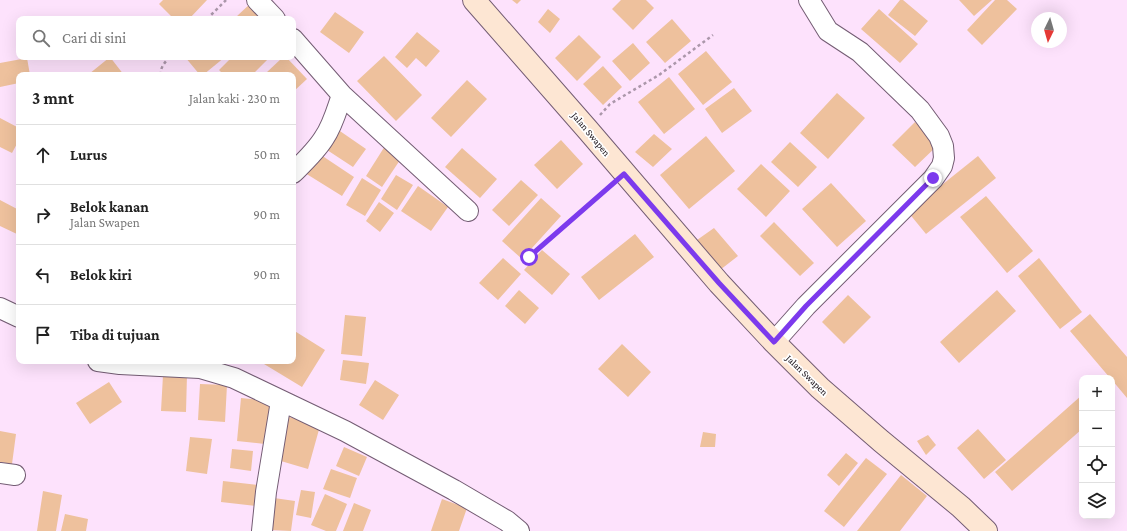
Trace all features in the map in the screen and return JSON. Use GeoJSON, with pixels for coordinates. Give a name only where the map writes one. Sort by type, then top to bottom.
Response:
{"type":"FeatureCollection","features":[{"type":"Feature","properties":{"kind":"main road","name":"Jalan Swapen"},"geometry":{"type":"LineString","coordinates":[[474,0],[719,283],[774,342],[820,388],[961,507],[986,531]]}},
{"type":"Feature","properties":{"kind":"street"},"geometry":{"type":"LineString","coordinates":[[257,0],[272,16]]}},
{"type":"Feature","properties":{"kind":"street"},"geometry":{"type":"LineString","coordinates":[[774,342],[806,306],[933,178],[942,166],[944,158],[940,136],[920,110],[860,52],[828,31],[809,0]]}},
{"type":"Feature","properties":{"kind":"street"},"geometry":{"type":"LineString","coordinates":[[296,42],[342,95],[468,211]]}},
{"type":"Feature","properties":{"kind":"street"},"geometry":{"type":"LineString","coordinates":[[296,170],[323,140],[330,128],[342,95]]}},
{"type":"Feature","properties":{"kind":"street"},"geometry":{"type":"LineString","coordinates":[[0,308],[16,316]]}},
{"type":"Feature","properties":{"kind":"street"},"geometry":{"type":"LineString","coordinates":[[120,364],[200,368],[234,378],[345,431],[454,490],[507,521],[519,531]]}},
{"type":"Feature","properties":{"kind":"street"},"geometry":{"type":"LineString","coordinates":[[262,531],[266,492],[281,401]]}},
{"type":"Feature","properties":{"kind":"path"},"geometry":{"type":"LineString","coordinates":[[210,16],[226,0]]}},
{"type":"Feature","properties":{"kind":"path"},"geometry":{"type":"LineString","coordinates":[[587,129],[610,104],[659,75],[713,36]]}},
{"type":"Feature","properties":{"kind":"path"},"geometry":{"type":"LineString","coordinates":[[161,72],[163,65],[167,60]]}},
{"type":"Feature","properties":{"kind":"path"},"geometry":{"type":"LineString","coordinates":[[529,257],[624,174]]}},
{"type":"Feature","properties":{"kind":"building"},"geometry":{"type":"Polygon","coordinates":[[[163,0],[207,0],[192,16],[171,16],[159,4],[163,0]]]}},
{"type":"Feature","properties":{"kind":"building"},"geometry":{"type":"Polygon","coordinates":[[[512,0],[521,0],[517,4],[512,0]]]}},
{"type":"Feature","properties":{"kind":"building"},"geometry":{"type":"Polygon","coordinates":[[[621,0],[646,0],[654,8],[633,30],[612,9],[621,0]]]}},
{"type":"Feature","properties":{"kind":"building"},"geometry":{"type":"Polygon","coordinates":[[[900,0],[903,0],[928,21],[915,36],[888,15],[900,0]]]}},
{"type":"Feature","properties":{"kind":"building"},"geometry":{"type":"Polygon","coordinates":[[[959,0],[992,0],[974,16],[959,0]]]}},
{"type":"Feature","properties":{"kind":"building"},"geometry":{"type":"Polygon","coordinates":[[[995,0],[1007,0],[1017,9],[982,45],[967,30],[995,0]]]}},
{"type":"Feature","properties":{"kind":"building"},"geometry":{"type":"Polygon","coordinates":[[[252,2],[262,15],[261,16],[237,16],[252,2]]]}},
{"type":"Feature","properties":{"kind":"building"},"geometry":{"type":"Polygon","coordinates":[[[548,9],[560,19],[550,33],[538,22],[548,9]]]}},
{"type":"Feature","properties":{"kind":"building"},"geometry":{"type":"Polygon","coordinates":[[[879,9],[918,44],[900,63],[861,29],[879,9]]]}},
{"type":"Feature","properties":{"kind":"building"},"geometry":{"type":"Polygon","coordinates":[[[335,12],[364,32],[349,53],[320,32],[335,12]]]}},
{"type":"Feature","properties":{"kind":"building"},"geometry":{"type":"Polygon","coordinates":[[[672,19],[691,41],[665,63],[646,42],[672,19]]]}},
{"type":"Feature","properties":{"kind":"building"},"geometry":{"type":"Polygon","coordinates":[[[417,32],[440,51],[426,67],[416,58],[407,68],[395,57],[417,32]]]}},
{"type":"Feature","properties":{"kind":"building"},"geometry":{"type":"Polygon","coordinates":[[[579,35],[601,57],[577,81],[555,58],[579,35]]]}},
{"type":"Feature","properties":{"kind":"building"},"geometry":{"type":"Polygon","coordinates":[[[633,43],[650,63],[630,81],[612,61],[633,43]]]}},
{"type":"Feature","properties":{"kind":"building"},"geometry":{"type":"Polygon","coordinates":[[[706,51],[732,82],[703,105],[678,74],[706,51]]]}},
{"type":"Feature","properties":{"kind":"building"},"geometry":{"type":"Polygon","coordinates":[[[384,56],[422,95],[396,121],[357,81],[384,56]]]}},
{"type":"Feature","properties":{"kind":"building"},"geometry":{"type":"Polygon","coordinates":[[[16,60],[27,60],[29,72],[16,72],[16,84],[0,87],[0,63],[16,60]]]}},
{"type":"Feature","properties":{"kind":"building"},"geometry":{"type":"Polygon","coordinates":[[[106,60],[112,60],[122,72],[91,72],[106,60]]]}},
{"type":"Feature","properties":{"kind":"building"},"geometry":{"type":"Polygon","coordinates":[[[188,60],[221,60],[207,72],[198,72],[188,60]]]}},
{"type":"Feature","properties":{"kind":"building"},"geometry":{"type":"Polygon","coordinates":[[[229,60],[267,60],[255,72],[221,72],[219,70],[229,60]]]}},
{"type":"Feature","properties":{"kind":"building"},"geometry":{"type":"Polygon","coordinates":[[[280,60],[289,60],[307,79],[296,89],[296,72],[267,72],[280,60]]]}},
{"type":"Feature","properties":{"kind":"building"},"geometry":{"type":"Polygon","coordinates":[[[603,66],[622,87],[603,105],[583,84],[603,66]]]}},
{"type":"Feature","properties":{"kind":"building"},"geometry":{"type":"Polygon","coordinates":[[[669,77],[695,109],[664,134],[638,102],[669,77]]]}},
{"type":"Feature","properties":{"kind":"building"},"geometry":{"type":"Polygon","coordinates":[[[467,80],[487,99],[451,137],[431,118],[467,80]]]}},
{"type":"Feature","properties":{"kind":"building"},"geometry":{"type":"Polygon","coordinates":[[[734,88],[752,111],[722,133],[705,109],[734,88]]]}},
{"type":"Feature","properties":{"kind":"building"},"geometry":{"type":"Polygon","coordinates":[[[837,93],[865,118],[828,159],[800,133],[837,93]]]}},
{"type":"Feature","properties":{"kind":"building"},"geometry":{"type":"Polygon","coordinates":[[[0,118],[16,126],[16,146],[12,153],[0,147],[0,118]]]}},
{"type":"Feature","properties":{"kind":"building"},"geometry":{"type":"Polygon","coordinates":[[[915,122],[938,145],[915,167],[892,145],[915,122]]]}},
{"type":"Feature","properties":{"kind":"building"},"geometry":{"type":"Polygon","coordinates":[[[337,129],[366,149],[353,167],[324,148],[337,129]]]}},
{"type":"Feature","properties":{"kind":"building"},"geometry":{"type":"Polygon","coordinates":[[[654,134],[672,149],[653,167],[635,152],[654,134]]]}},
{"type":"Feature","properties":{"kind":"building"},"geometry":{"type":"Polygon","coordinates":[[[706,136],[735,171],[689,209],[660,175],[706,136]]]}},
{"type":"Feature","properties":{"kind":"building"},"geometry":{"type":"Polygon","coordinates":[[[561,140],[583,164],[557,189],[534,165],[561,140]]]}},
{"type":"Feature","properties":{"kind":"building"},"geometry":{"type":"Polygon","coordinates":[[[790,142],[817,167],[798,187],[771,162],[790,142]]]}},
{"type":"Feature","properties":{"kind":"building"},"geometry":{"type":"Polygon","coordinates":[[[385,146],[402,157],[382,187],[366,176],[385,146]]]}},
{"type":"Feature","properties":{"kind":"building"},"geometry":{"type":"Polygon","coordinates":[[[462,148],[497,179],[480,198],[445,167],[462,148]]]}},
{"type":"Feature","properties":{"kind":"building"},"geometry":{"type":"Polygon","coordinates":[[[318,153],[354,177],[342,196],[305,173],[318,153]]]}},
{"type":"Feature","properties":{"kind":"building"},"geometry":{"type":"Polygon","coordinates":[[[978,156],[996,178],[926,234],[908,212],[978,156]]]}},
{"type":"Feature","properties":{"kind":"building"},"geometry":{"type":"Polygon","coordinates":[[[761,164],[790,191],[766,217],[737,189],[761,164]]]}},
{"type":"Feature","properties":{"kind":"building"},"geometry":{"type":"Polygon","coordinates":[[[396,175],[413,185],[397,210],[381,199],[396,175]]]}},
{"type":"Feature","properties":{"kind":"building"},"geometry":{"type":"Polygon","coordinates":[[[362,178],[381,190],[365,216],[346,205],[362,178]]]}},
{"type":"Feature","properties":{"kind":"building"},"geometry":{"type":"Polygon","coordinates":[[[521,180],[538,195],[509,226],[492,210],[521,180]]]}},
{"type":"Feature","properties":{"kind":"building"},"geometry":{"type":"Polygon","coordinates":[[[831,183],[866,221],[837,247],[802,209],[831,183]]]}},
{"type":"Feature","properties":{"kind":"building"},"geometry":{"type":"Polygon","coordinates":[[[418,186],[448,207],[431,231],[401,211],[418,186]]]}},
{"type":"Feature","properties":{"kind":"building"},"geometry":{"type":"Polygon","coordinates":[[[986,196],[1033,251],[1007,273],[960,217],[986,196]]]}},
{"type":"Feature","properties":{"kind":"building"},"geometry":{"type":"Polygon","coordinates":[[[541,198],[561,216],[522,259],[502,241],[541,198]]]}},
{"type":"Feature","properties":{"kind":"building"},"geometry":{"type":"Polygon","coordinates":[[[0,200],[16,208],[16,234],[0,226],[0,200]]]}},
{"type":"Feature","properties":{"kind":"building"},"geometry":{"type":"Polygon","coordinates":[[[379,202],[394,213],[380,232],[366,221],[379,202]]]}},
{"type":"Feature","properties":{"kind":"building"},"geometry":{"type":"Polygon","coordinates":[[[774,222],[814,263],[800,276],[760,236],[774,222]]]}},
{"type":"Feature","properties":{"kind":"building"},"geometry":{"type":"Polygon","coordinates":[[[714,228],[738,256],[720,270],[697,240],[714,228]]]}},
{"type":"Feature","properties":{"kind":"building"},"geometry":{"type":"Polygon","coordinates":[[[635,234],[654,257],[599,300],[581,277],[635,234]]]}},
{"type":"Feature","properties":{"kind":"building"},"geometry":{"type":"Polygon","coordinates":[[[542,250],[570,274],[552,295],[524,270],[542,250]]]}},
{"type":"Feature","properties":{"kind":"building"},"geometry":{"type":"Polygon","coordinates":[[[503,258],[521,274],[498,300],[479,283],[503,258]]]}},
{"type":"Feature","properties":{"kind":"building"},"geometry":{"type":"Polygon","coordinates":[[[1039,258],[1082,312],[1060,329],[1018,276],[1039,258]]]}},
{"type":"Feature","properties":{"kind":"building"},"geometry":{"type":"Polygon","coordinates":[[[519,290],[539,308],[525,324],[505,306],[519,290]]]}},
{"type":"Feature","properties":{"kind":"building"},"geometry":{"type":"Polygon","coordinates":[[[997,290],[1016,311],[959,363],[940,342],[997,290]]]}},
{"type":"Feature","properties":{"kind":"building"},"geometry":{"type":"Polygon","coordinates":[[[848,295],[871,317],[844,344],[822,322],[848,295]]]}},
{"type":"Feature","properties":{"kind":"building"},"geometry":{"type":"Polygon","coordinates":[[[1090,314],[1127,357],[1127,398],[1115,384],[1115,375],[1107,375],[1070,331],[1090,314]]]}},
{"type":"Feature","properties":{"kind":"building"},"geometry":{"type":"Polygon","coordinates":[[[345,315],[366,317],[362,356],[341,354],[345,315]]]}},
{"type":"Feature","properties":{"kind":"building"},"geometry":{"type":"Polygon","coordinates":[[[296,332],[325,350],[302,387],[264,364],[296,364],[296,332]]]}},
{"type":"Feature","properties":{"kind":"building"},"geometry":{"type":"Polygon","coordinates":[[[622,344],[651,372],[628,397],[598,369],[622,344]]]}},
{"type":"Feature","properties":{"kind":"building"},"geometry":{"type":"Polygon","coordinates":[[[343,360],[369,363],[366,384],[340,380],[343,360]]]}},
{"type":"Feature","properties":{"kind":"building"},"geometry":{"type":"Polygon","coordinates":[[[163,375],[187,375],[186,412],[161,411],[163,375]]]}},
{"type":"Feature","properties":{"kind":"building"},"geometry":{"type":"Polygon","coordinates":[[[375,380],[399,395],[383,420],[359,405],[375,380]]]}},
{"type":"Feature","properties":{"kind":"building"},"geometry":{"type":"Polygon","coordinates":[[[109,382],[122,402],[90,424],[76,403],[109,382]]]}},
{"type":"Feature","properties":{"kind":"building"},"geometry":{"type":"Polygon","coordinates":[[[200,384],[227,385],[225,422],[198,420],[200,384]]]}},
{"type":"Feature","properties":{"kind":"building"},"geometry":{"type":"Polygon","coordinates":[[[241,398],[270,401],[265,444],[237,441],[241,398]]]}},
{"type":"Feature","properties":{"kind":"building"},"geometry":{"type":"Polygon","coordinates":[[[1079,398],[1079,432],[1012,491],[995,472],[1079,398]]]}},
{"type":"Feature","properties":{"kind":"building"},"geometry":{"type":"Polygon","coordinates":[[[286,416],[320,426],[308,469],[274,459],[286,416]]]}},
{"type":"Feature","properties":{"kind":"building"},"geometry":{"type":"Polygon","coordinates":[[[978,429],[1006,460],[984,479],[957,448],[978,429]]]}},
{"type":"Feature","properties":{"kind":"building"},"geometry":{"type":"Polygon","coordinates":[[[0,431],[16,434],[12,464],[0,462],[0,431]]]}},
{"type":"Feature","properties":{"kind":"building"},"geometry":{"type":"Polygon","coordinates":[[[703,432],[716,434],[715,447],[700,447],[703,432]]]}},
{"type":"Feature","properties":{"kind":"building"},"geometry":{"type":"Polygon","coordinates":[[[928,435],[936,445],[926,455],[917,441],[928,435]]]}},
{"type":"Feature","properties":{"kind":"building"},"geometry":{"type":"Polygon","coordinates":[[[190,437],[212,439],[207,474],[186,471],[190,437]]]}},
{"type":"Feature","properties":{"kind":"building"},"geometry":{"type":"Polygon","coordinates":[[[344,447],[367,457],[359,476],[336,466],[344,447]]]}},
{"type":"Feature","properties":{"kind":"building"},"geometry":{"type":"Polygon","coordinates":[[[232,449],[253,451],[251,471],[230,468],[232,449]]]}},
{"type":"Feature","properties":{"kind":"building"},"geometry":{"type":"Polygon","coordinates":[[[846,453],[858,463],[839,486],[827,475],[846,453]]]}},
{"type":"Feature","properties":{"kind":"building"},"geometry":{"type":"Polygon","coordinates":[[[866,458],[887,474],[844,527],[824,511],[866,458]]]}},
{"type":"Feature","properties":{"kind":"building"},"geometry":{"type":"Polygon","coordinates":[[[331,469],[357,478],[350,498],[323,489],[331,469]]]}},
{"type":"Feature","properties":{"kind":"building"},"geometry":{"type":"Polygon","coordinates":[[[901,475],[927,496],[900,531],[857,531],[901,475]]]}},
{"type":"Feature","properties":{"kind":"building"},"geometry":{"type":"Polygon","coordinates":[[[223,481],[258,485],[256,506],[221,502],[223,481]]]}},
{"type":"Feature","properties":{"kind":"building"},"geometry":{"type":"Polygon","coordinates":[[[301,490],[315,492],[311,518],[296,515],[301,490]]]}},
{"type":"Feature","properties":{"kind":"building"},"geometry":{"type":"Polygon","coordinates":[[[43,491],[62,495],[56,531],[37,531],[43,491]]]}},
{"type":"Feature","properties":{"kind":"building"},"geometry":{"type":"Polygon","coordinates":[[[325,494],[347,504],[336,531],[326,531],[311,525],[325,494]]]}},
{"type":"Feature","properties":{"kind":"building"},"geometry":{"type":"Polygon","coordinates":[[[274,498],[295,501],[291,531],[269,530],[274,498]]]}},
{"type":"Feature","properties":{"kind":"building"},"geometry":{"type":"Polygon","coordinates":[[[442,499],[467,508],[459,531],[431,531],[442,499]]]}},
{"type":"Feature","properties":{"kind":"building"},"geometry":{"type":"Polygon","coordinates":[[[354,503],[371,510],[363,531],[343,531],[354,503]]]}},
{"type":"Feature","properties":{"kind":"building"},"geometry":{"type":"Polygon","coordinates":[[[65,514],[88,519],[86,531],[61,531],[65,514]]]}},
{"type":"Feature","properties":{"kind":"route"},"geometry":{"type":"LineString","coordinates":[[529,257],[624,174],[719,283],[774,342],[806,306],[933,178]]}}]}
